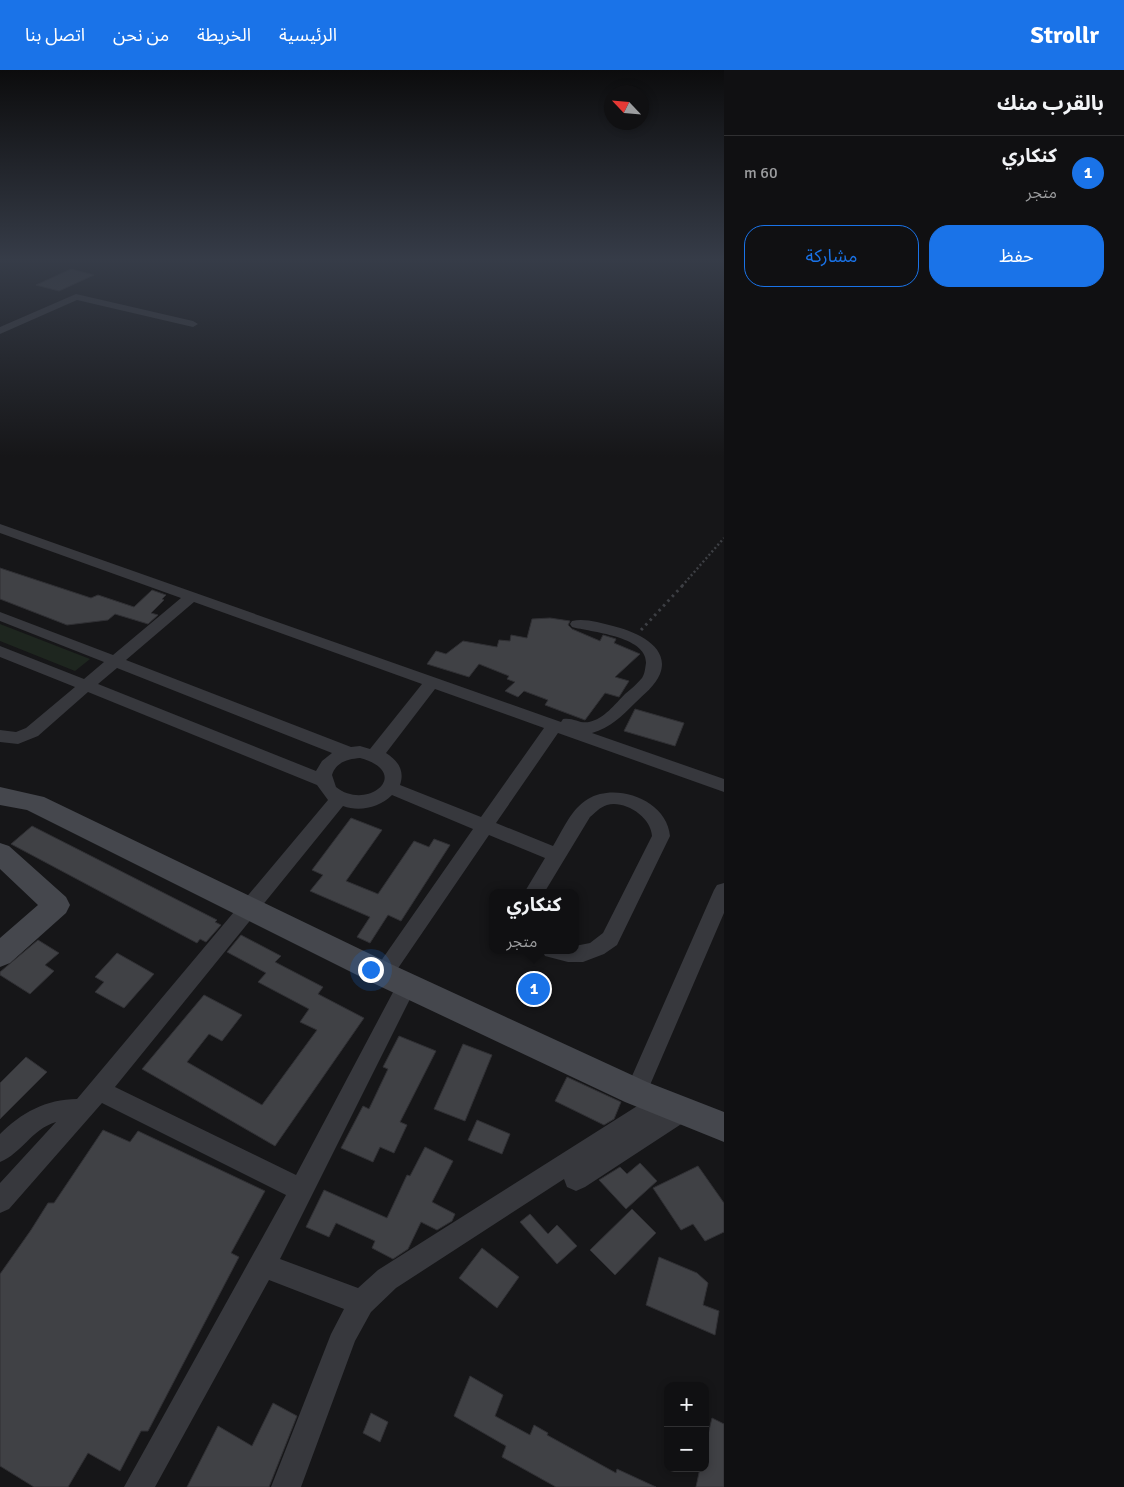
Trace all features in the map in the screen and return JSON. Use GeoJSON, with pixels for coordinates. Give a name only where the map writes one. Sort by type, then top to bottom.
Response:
{"type":"FeatureCollection","features":[{"type":"Feature","properties":{"kind":"street"},"geometry":{"type":"LineString","coordinates":[[0,331],[15,324]]}},
{"type":"Feature","properties":{"kind":"street"},"geometry":{"type":"LineString","coordinates":[[0,528],[553,727],[724,786]]}},
{"type":"Feature","properties":{"kind":"street"},"geometry":{"type":"LineString","coordinates":[[0,736],[18,738],[32,732],[192,596]]}},
{"type":"Feature","properties":{"kind":"street"},"geometry":{"type":"LineString","coordinates":[[0,616],[349,753]]}},
{"type":"Feature","properties":{"kind":"street"},"geometry":{"type":"LineString","coordinates":[[375,755],[434,676],[445,677],[582,727],[596,726],[623,706],[642,688],[654,671],[654,662],[647,649],[634,637],[611,630],[577,624]]}},
{"type":"Feature","properties":{"kind":"street"},"geometry":{"type":"LineString","coordinates":[[0,650],[323,781],[330,792],[339,798],[350,801],[374,800],[384,795],[391,788],[394,772],[390,764],[375,755],[360,752],[349,753],[330,762],[324,769],[323,781]]}},
{"type":"Feature","properties":{"kind":"street"},"geometry":{"type":"LineString","coordinates":[[139,1487],[262,1265],[301,1190],[395,980],[486,826],[553,727]]}},
{"type":"Feature","properties":{"kind":"street"},"geometry":{"type":"LineString","coordinates":[[391,788],[557,855]]}},
{"type":"Feature","properties":{"kind":"street"},"geometry":{"type":"LineString","coordinates":[[0,796],[35,803],[395,980],[659,1102],[724,1127]]}},
{"type":"Feature","properties":{"kind":"street"},"geometry":{"type":"LineString","coordinates":[[0,1201],[99,1090],[339,798]]}},
{"type":"Feature","properties":{"kind":"street"},"geometry":{"type":"LineString","coordinates":[[536,889],[582,812],[596,802],[607,798],[619,798],[649,811],[661,827],[661,836],[610,939],[600,948],[588,953],[571,954]]}},
{"type":"Feature","properties":{"kind":"street"},"geometry":{"type":"LineString","coordinates":[[0,853],[56,905],[0,955]]}},
{"type":"Feature","properties":{"kind":"street"},"geometry":{"type":"LineString","coordinates":[[576,1179],[659,1102],[724,890]]}},
{"type":"Feature","properties":{"kind":"street"},"geometry":{"type":"LineString","coordinates":[[99,1090],[301,1190]]}},
{"type":"Feature","properties":{"kind":"street"},"geometry":{"type":"LineString","coordinates":[[286,1487],[344,1334],[362,1303],[387,1279],[659,1102]]}},
{"type":"Feature","properties":{"kind":"street"},"geometry":{"type":"LineString","coordinates":[[0,1151],[20,1129],[44,1115],[57,1110],[82,1109]]}},
{"type":"Feature","properties":{"kind":"street"},"geometry":{"type":"LineString","coordinates":[[262,1265],[362,1303]]}},
{"type":"Feature","properties":{"kind":"path"},"geometry":{"type":"LineString","coordinates":[[634,637],[662,605],[701,567],[724,538]]}},
{"type":"Feature","properties":{"kind":"shaded area"},"geometry":{"type":"Polygon","coordinates":[[[0,624],[90,659],[75,671],[0,641],[0,624]]]}},
{"type":"Feature","properties":{"kind":"building"},"geometry":{"type":"Polygon","coordinates":[[[0,568],[91,598],[98,595],[134,607],[152,590],[166,595],[162,599],[164,600],[151,613],[158,615],[148,624],[115,614],[108,620],[67,625],[0,599],[0,568]]]}},
{"type":"Feature","properties":{"kind":"building"},"geometry":{"type":"Polygon","coordinates":[[[550,618],[570,621],[568,625],[572,629],[600,641],[603,635],[616,639],[614,643],[640,654],[615,677],[629,681],[619,697],[605,693],[585,720],[545,705],[548,700],[524,691],[518,697],[505,691],[515,682],[507,679],[509,676],[479,664],[469,677],[427,664],[436,651],[446,654],[463,641],[497,647],[499,640],[510,641],[511,635],[527,638],[532,619],[550,618]]]}},
{"type":"Feature","properties":{"kind":"building"},"geometry":{"type":"Polygon","coordinates":[[[635,709],[684,723],[675,746],[624,731],[635,709]]]}},
{"type":"Feature","properties":{"kind":"building"},"geometry":{"type":"Polygon","coordinates":[[[351,818],[382,830],[346,881],[378,894],[414,841],[429,847],[434,839],[450,845],[401,921],[388,915],[370,943],[357,937],[370,917],[310,891],[323,875],[312,870],[351,818]]]}},
{"type":"Feature","properties":{"kind":"building"},"geometry":{"type":"Polygon","coordinates":[[[32,826],[217,920],[215,922],[221,925],[206,942],[200,939],[197,943],[11,844],[32,826]]]}},
{"type":"Feature","properties":{"kind":"building"},"geometry":{"type":"Polygon","coordinates":[[[241,935],[281,956],[275,962],[323,987],[318,994],[364,1018],[275,1146],[142,1069],[204,995],[242,1015],[222,1041],[209,1034],[187,1062],[262,1105],[317,1030],[300,1022],[309,1009],[258,982],[266,973],[227,952],[241,935]]]}},
{"type":"Feature","properties":{"kind":"building"},"geometry":{"type":"Polygon","coordinates":[[[38,940],[59,953],[45,965],[54,971],[30,994],[0,975],[0,972],[38,940]]]}},
{"type":"Feature","properties":{"kind":"building"},"geometry":{"type":"Polygon","coordinates":[[[117,953],[154,974],[124,1008],[95,992],[104,982],[95,977],[117,953]]]}},
{"type":"Feature","properties":{"kind":"building"},"geometry":{"type":"Polygon","coordinates":[[[399,1036],[436,1051],[400,1122],[407,1125],[394,1153],[380,1147],[373,1162],[341,1148],[363,1106],[369,1109],[388,1069],[383,1067],[399,1036]]]}},
{"type":"Feature","properties":{"kind":"building"},"geometry":{"type":"Polygon","coordinates":[[[463,1044],[492,1055],[465,1121],[434,1109],[463,1044]]]}},
{"type":"Feature","properties":{"kind":"building"},"geometry":{"type":"Polygon","coordinates":[[[26,1057],[47,1072],[0,1119],[0,1083],[26,1057]]]}},
{"type":"Feature","properties":{"kind":"building"},"geometry":{"type":"Polygon","coordinates":[[[567,1077],[621,1102],[614,1119],[604,1125],[555,1101],[567,1077]]]}},
{"type":"Feature","properties":{"kind":"building"},"geometry":{"type":"Polygon","coordinates":[[[477,1120],[510,1134],[502,1154],[468,1140],[477,1120]]]}},
{"type":"Feature","properties":{"kind":"building"},"geometry":{"type":"Polygon","coordinates":[[[103,1130],[130,1142],[138,1131],[265,1191],[231,1253],[239,1257],[148,1431],[141,1431],[120,1471],[88,1453],[68,1487],[34,1487],[0,1466],[0,1274],[48,1203],[54,1203],[103,1130]]]}},
{"type":"Feature","properties":{"kind":"building"},"geometry":{"type":"Polygon","coordinates":[[[425,1147],[453,1161],[432,1202],[455,1214],[452,1221],[437,1230],[421,1222],[408,1249],[393,1259],[372,1248],[375,1241],[336,1223],[329,1237],[306,1227],[324,1190],[387,1218],[407,1175],[410,1176],[425,1147]]]}},
{"type":"Feature","properties":{"kind":"building"},"geometry":{"type":"Polygon","coordinates":[[[640,1163],[657,1181],[626,1209],[599,1180],[620,1167],[627,1174],[640,1163]]]}},
{"type":"Feature","properties":{"kind":"building"},"geometry":{"type":"Polygon","coordinates":[[[698,1166],[724,1203],[724,1232],[705,1241],[693,1224],[681,1230],[653,1188],[698,1166]]]}},
{"type":"Feature","properties":{"kind":"building"},"geometry":{"type":"Polygon","coordinates":[[[632,1209],[656,1233],[615,1275],[590,1250],[632,1209]]]}},
{"type":"Feature","properties":{"kind":"building"},"geometry":{"type":"Polygon","coordinates":[[[530,1214],[548,1234],[557,1225],[577,1246],[557,1264],[520,1222],[530,1214]]]}},
{"type":"Feature","properties":{"kind":"building"},"geometry":{"type":"Polygon","coordinates":[[[482,1248],[519,1277],[497,1308],[459,1278],[482,1248]]]}},
{"type":"Feature","properties":{"kind":"building"},"geometry":{"type":"Polygon","coordinates":[[[659,1257],[697,1273],[708,1283],[703,1305],[719,1311],[715,1335],[646,1305],[659,1257]]]}},
{"type":"Feature","properties":{"kind":"building"},"geometry":{"type":"Polygon","coordinates":[[[470,1376],[503,1395],[495,1416],[530,1435],[534,1425],[548,1433],[547,1435],[616,1473],[617,1469],[656,1487],[556,1487],[502,1457],[506,1446],[454,1416],[470,1376]]]}},
{"type":"Feature","properties":{"kind":"building"},"geometry":{"type":"Polygon","coordinates":[[[273,1403],[297,1416],[269,1487],[187,1487],[218,1426],[252,1446],[273,1403]]]}},
{"type":"Feature","properties":{"kind":"building"},"geometry":{"type":"Polygon","coordinates":[[[371,1413],[388,1422],[380,1442],[363,1433],[371,1413]]]}},
{"type":"Feature","properties":{"kind":"building"},"geometry":{"type":"Polygon","coordinates":[[[712,1418],[724,1424],[724,1487],[696,1487],[699,1472],[709,1472],[709,1430],[712,1418]]]}},
{"type":"Feature","properties":{"kind":"place","name":"كنكاري"},"geometry":{"type":"Point","coordinates":[534,989]}}]}
